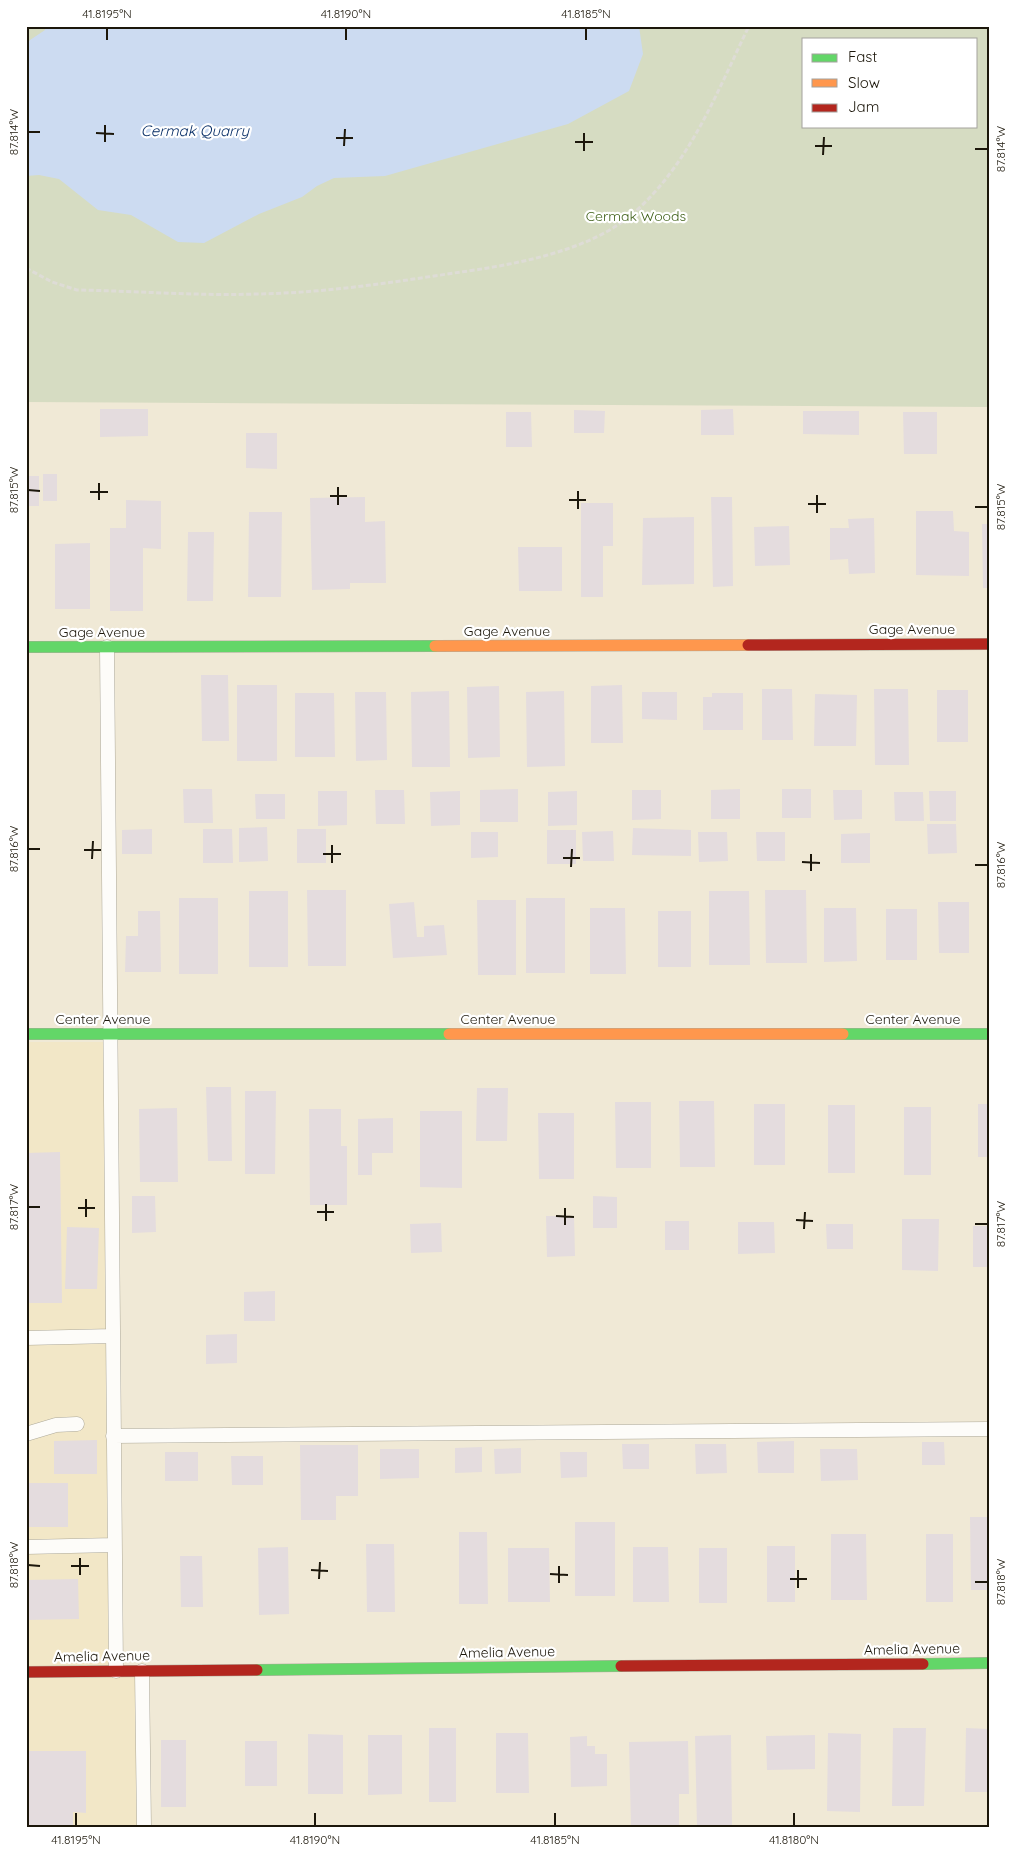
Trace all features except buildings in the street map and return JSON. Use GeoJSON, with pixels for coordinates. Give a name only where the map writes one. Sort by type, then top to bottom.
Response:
{"type":"FeatureCollection","features":[{"type":"Feature","properties":{"kind":"street","name":"Gage Avenue"},"geometry":{"type":"LineString","coordinates":[[26,647],[989,644]]}},
{"type":"Feature","properties":{"kind":"street","name":"Center Avenue"},"geometry":{"type":"LineString","coordinates":[[26,1034],[989,1034]]}},
{"type":"Feature","properties":{"kind":"street","name":"Amelia Avenue"},"geometry":{"type":"LineString","coordinates":[[26,1672],[989,1663]]}},
{"type":"Feature","properties":{"kind":"lane"},"geometry":{"type":"LineString","coordinates":[[107,647],[116,1671]]}},
{"type":"Feature","properties":{"kind":"lane"},"geometry":{"type":"LineString","coordinates":[[26,1338],[113,1336]]}},
{"type":"Feature","properties":{"kind":"lane"},"geometry":{"type":"LineString","coordinates":[[26,1434],[56,1425],[77,1424]]}},
{"type":"Feature","properties":{"kind":"lane"},"geometry":{"type":"LineString","coordinates":[[114,1436],[989,1428]]}},
{"type":"Feature","properties":{"kind":"lane"},"geometry":{"type":"LineString","coordinates":[[26,1547],[114,1545]]}},
{"type":"Feature","properties":{"kind":"lane"},"geometry":{"type":"LineString","coordinates":[[142,1671],[144,1827]]}},
{"type":"Feature","properties":{"kind":"path"},"geometry":{"type":"LineString","coordinates":[[26,268],[52,282],[78,290],[256,294],[365,287],[515,264],[574,246],[611,228],[634,213],[677,167],[694,141],[750,26]]}},
{"type":"Feature","properties":{"kind":"shaded area"},"geometry":{"type":"Polygon","coordinates":[[[26,1042],[112,1042],[115,1671],[142,1672],[144,1827],[26,1827],[26,1042]]]}},
{"type":"Feature","properties":{"kind":"green space","name":"Cermak Woods"},"geometry":{"type":"Polygon","coordinates":[[[26,26],[989,26],[989,407],[26,402],[26,26]]]}},
{"type":"Feature","properties":{"kind":"water","name":"Cermak Quarry"},"geometry":{"type":"Polygon","coordinates":[[[45,26],[639,26],[643,54],[629,91],[568,124],[385,176],[334,178],[317,186],[302,197],[259,214],[204,243],[178,242],[131,215],[98,210],[59,179],[39,175],[26,176],[26,45],[45,30],[45,26]]]}},
{"type":"Feature","properties":{"kind":"traffic: fast"},"geometry":{"type":"LineString","coordinates":[[26,647],[435,646]]}},
{"type":"Feature","properties":{"kind":"traffic: fast"},"geometry":{"type":"LineString","coordinates":[[26,1034],[449,1034]]}},
{"type":"Feature","properties":{"kind":"traffic: fast"},"geometry":{"type":"LineString","coordinates":[[843,1034],[989,1034]]}},
{"type":"Feature","properties":{"kind":"traffic: fast"},"geometry":{"type":"LineString","coordinates":[[923,1664],[989,1663]]}},
{"type":"Feature","properties":{"kind":"traffic: fast"},"geometry":{"type":"LineString","coordinates":[[257,1670],[621,1666]]}},
{"type":"Feature","properties":{"kind":"traffic: slow"},"geometry":{"type":"LineString","coordinates":[[435,646],[748,645]]}},
{"type":"Feature","properties":{"kind":"traffic: slow"},"geometry":{"type":"LineString","coordinates":[[449,1034],[843,1034]]}},
{"type":"Feature","properties":{"kind":"traffic: jam"},"geometry":{"type":"LineString","coordinates":[[748,645],[989,644]]}},
{"type":"Feature","properties":{"kind":"traffic: jam"},"geometry":{"type":"LineString","coordinates":[[621,1666],[923,1664]]}},
{"type":"Feature","properties":{"kind":"traffic: jam"},"geometry":{"type":"LineString","coordinates":[[26,1672],[257,1670]]}}]}
